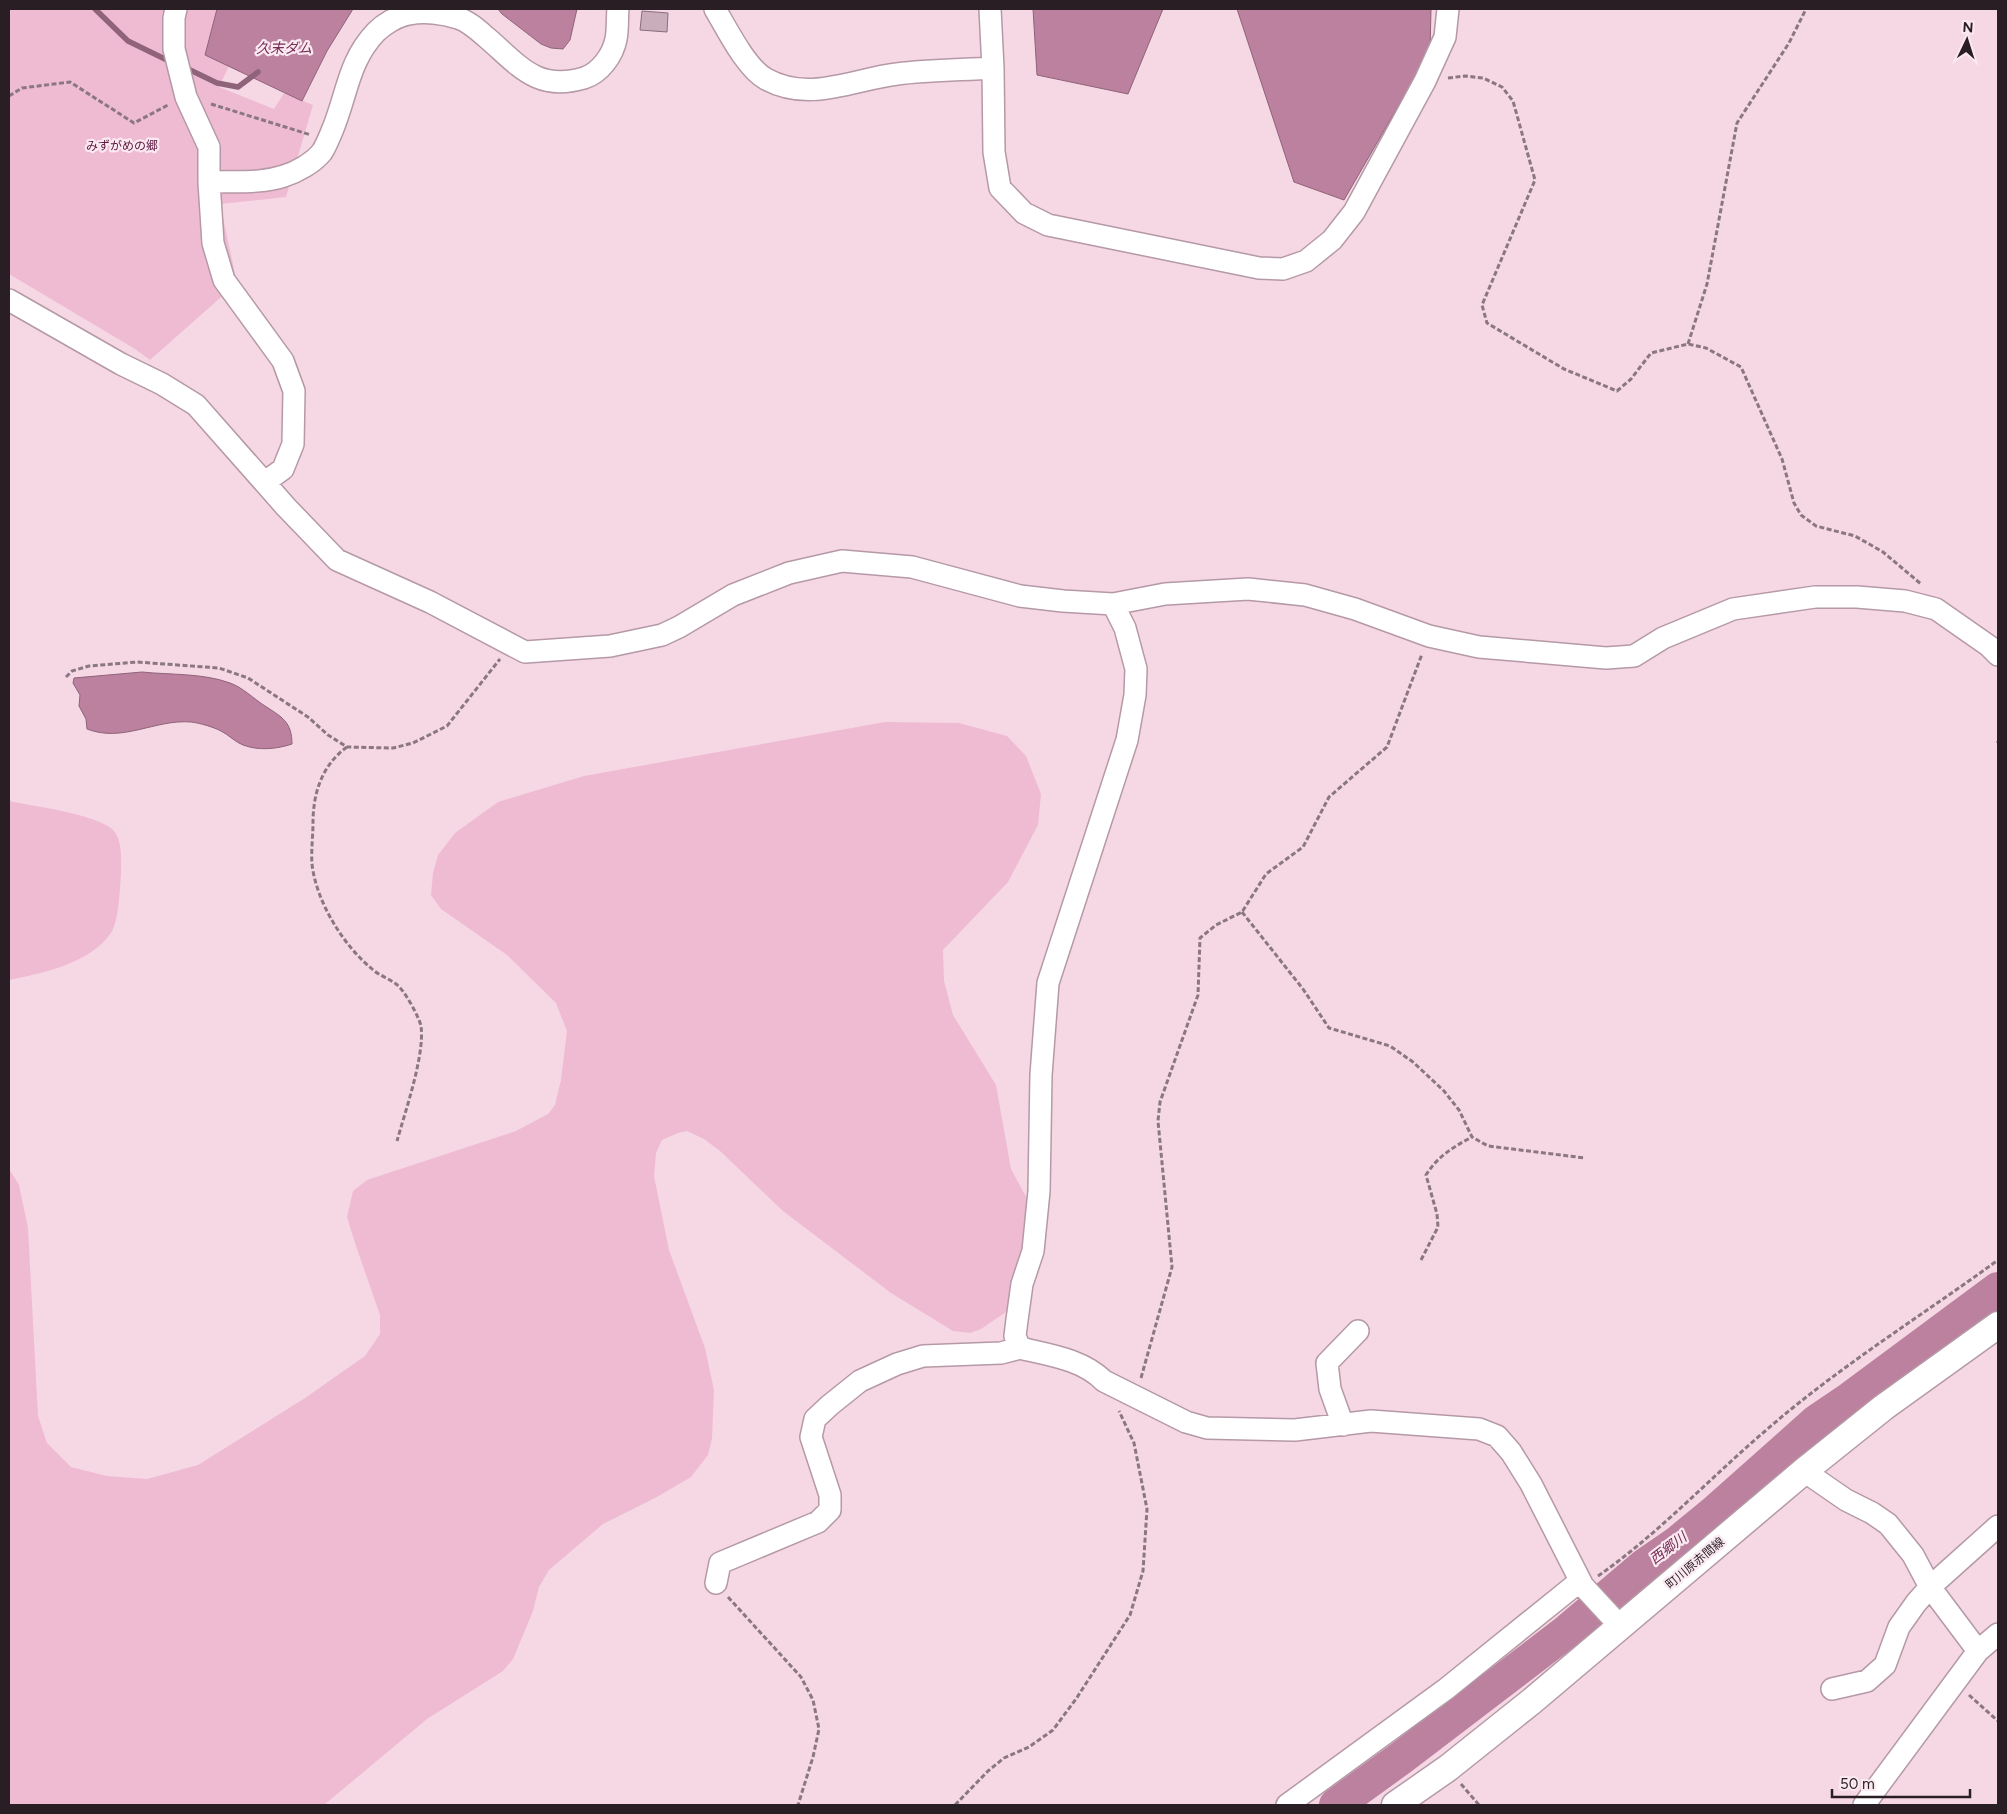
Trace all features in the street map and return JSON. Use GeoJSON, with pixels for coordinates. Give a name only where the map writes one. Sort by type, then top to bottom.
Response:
{"type":"FeatureCollection","features":[{"type":"Feature","properties":{"kind":"main road","name":"町川原赤間線"},"geometry":{"type":"LineString","coordinates":[[1395,1805],[1448,1768],[1501,1725],[1614,1620],[1884,1407],[1998,1325]]}},
{"type":"Feature","properties":{"kind":"street"},"geometry":{"type":"LineString","coordinates":[[176,9],[174,18],[174,49],[186,97],[210,147],[209,182],[213,243],[224,280],[280,362],[294,391],[293,444],[283,469],[265,482]]}},
{"type":"Feature","properties":{"kind":"street"},"geometry":{"type":"LineString","coordinates":[[209,182],[270,180],[286,176],[314,159],[322,151],[328,140],[356,57],[369,39],[383,25],[408,14],[431,13],[458,18],[477,30],[527,72],[552,83],[571,82],[588,77],[601,68],[610,55],[616,39],[618,9]]}},
{"type":"Feature","properties":{"kind":"street"},"geometry":{"type":"LineString","coordinates":[[715,9],[745,58],[766,79],[790,88],[822,90],[896,74],[992,68]]}},
{"type":"Feature","properties":{"kind":"street"},"geometry":{"type":"LineString","coordinates":[[990,9],[994,152],[1000,188],[1024,213],[1048,226],[1259,268],[1283,269],[1306,261],[1332,240],[1354,212],[1425,81],[1446,37],[1448,9]]}},
{"type":"Feature","properties":{"kind":"street"},"geometry":{"type":"LineString","coordinates":[[9,300],[121,364],[162,384],[196,405],[286,507],[337,560],[430,602],[525,652],[610,646],[662,635],[733,595],[789,573],[842,561],[912,567],[1020,596],[1113,604],[1165,594],[1248,589],[1305,595],[1355,609],[1429,636],[1479,647],[1606,658],[1634,656],[1663,638],[1733,609],[1815,597],[1857,597],[1905,601],[1936,609],[1989,646],[1998,656]]}},
{"type":"Feature","properties":{"kind":"street"},"geometry":{"type":"LineString","coordinates":[[1020,1348],[1015,1336],[1022,1284],[1033,1251],[1039,1190],[1041,1075],[1048,983],[1127,740],[1135,695],[1136,669],[1125,628],[1113,604]]}},
{"type":"Feature","properties":{"kind":"street"},"geometry":{"type":"LineString","coordinates":[[1343,1425],[1330,1390],[1327,1363],[1358,1331]]}},
{"type":"Feature","properties":{"kind":"street"},"geometry":{"type":"LineString","coordinates":[[716,1584],[720,1563],[818,1522],[830,1510],[830,1495],[818,1462],[812,1437],[815,1419],[860,1381],[897,1364],[924,1356],[1001,1353],[1020,1348],[1074,1362],[1094,1370],[1104,1381],[1186,1422],[1207,1428],[1296,1430],[1371,1421],[1479,1429],[1497,1436],[1511,1452],[1531,1484],[1582,1583],[1614,1620]]}},
{"type":"Feature","properties":{"kind":"street"},"geometry":{"type":"LineString","coordinates":[[1804,1472],[1846,1500],[1872,1513],[1888,1524],[1913,1554],[1930,1587],[1978,1651]]}},
{"type":"Feature","properties":{"kind":"street"},"geometry":{"type":"LineString","coordinates":[[1832,1689],[1867,1681],[1885,1665],[1899,1627],[1930,1587],[1998,1526]]}},
{"type":"Feature","properties":{"kind":"street"},"geometry":{"type":"LineString","coordinates":[[1287,1805],[1446,1689],[1582,1583]]}},
{"type":"Feature","properties":{"kind":"street"},"geometry":{"type":"LineString","coordinates":[[1864,1805],[1978,1651],[1998,1634]]}},
{"type":"Feature","properties":{"kind":"path"},"geometry":{"type":"LineString","coordinates":[[1688,344],[1707,284],[1737,123],[1789,43],[1806,9]]}},
{"type":"Feature","properties":{"kind":"path"},"geometry":{"type":"LineString","coordinates":[[1425,81],[1474,77],[1483,78],[1502,87],[1513,102],[1535,180],[1482,305],[1487,323],[1564,369],[1617,391],[1631,379],[1651,353],[1688,344],[1706,348],[1741,367],[1782,459],[1794,503],[1801,515],[1816,526],[1855,536],[1883,552],[1923,586],[1936,609]]}},
{"type":"Feature","properties":{"kind":"path"},"geometry":{"type":"LineString","coordinates":[[9,96],[22,88],[70,82],[134,123],[186,97],[328,140]]}},
{"type":"Feature","properties":{"kind":"path"},"geometry":{"type":"LineString","coordinates":[[1136,1396],[1172,1267],[1158,1121],[1160,1102],[1198,995],[1200,938],[1216,925],[1242,912],[1266,874],[1303,847],[1329,797],[1387,747],[1429,636]]}},
{"type":"Feature","properties":{"kind":"path"},"geometry":{"type":"LineString","coordinates":[[66,677],[72,671],[89,666],[137,662],[219,668],[248,678],[308,717],[328,735],[346,747],[393,748],[413,743],[447,726],[502,658],[507,643]]}},
{"type":"Feature","properties":{"kind":"path"},"geometry":{"type":"LineString","coordinates":[[346,747],[335,755],[328,764],[316,790],[313,814],[312,865],[325,908],[335,924],[354,950],[371,968],[398,985],[405,993],[421,1026],[419,1059],[397,1141]]}},
{"type":"Feature","properties":{"kind":"path"},"geometry":{"type":"LineString","coordinates":[[1242,912],[1303,989],[1330,1028],[1390,1046],[1413,1062],[1444,1091],[1459,1110],[1472,1137],[1488,1146],[1585,1158]]}},
{"type":"Feature","properties":{"kind":"path"},"geometry":{"type":"LineString","coordinates":[[1421,1260],[1438,1227],[1437,1214],[1426,1175],[1434,1162],[1454,1146],[1472,1137]]}},
{"type":"Feature","properties":{"kind":"path"},"geometry":{"type":"LineString","coordinates":[[1582,1583],[1610,1567],[1670,1518],[1763,1432],[1829,1379],[1998,1260]]}},
{"type":"Feature","properties":{"kind":"path"},"geometry":{"type":"LineString","coordinates":[[955,1805],[988,1771],[1004,1758],[1029,1747],[1053,1730],[1076,1699],[1130,1615],[1142,1571],[1147,1509],[1134,1443],[1104,1381]]}},
{"type":"Feature","properties":{"kind":"path"},"geometry":{"type":"LineString","coordinates":[[716,1584],[801,1677],[813,1700],[819,1729],[813,1757],[798,1805]]}},
{"type":"Feature","properties":{"kind":"path"},"geometry":{"type":"LineString","coordinates":[[1954,1684],[1990,1712],[1998,1721]]}},
{"type":"Feature","properties":{"kind":"green space","name":"みずがめの郷"},"geometry":{"type":"Polygon","coordinates":[[[9,9],[217,9],[205,55],[229,66],[219,87],[274,109],[284,93],[313,105],[286,197],[220,204],[237,283],[150,360],[135,349],[9,274],[9,9]]]}},
{"type":"Feature","properties":{"kind":"green space"},"geometry":{"type":"Polygon","coordinates":[[[885,722],[959,723],[1007,736],[1026,756],[1041,794],[1038,825],[1008,882],[943,950],[944,981],[953,1015],[996,1085],[1011,1169],[1039,1221],[1009,1310],[981,1329],[970,1333],[953,1331],[891,1293],[783,1211],[720,1151],[704,1139],[687,1131],[662,1140],[656,1153],[654,1176],[669,1250],[705,1348],[714,1390],[712,1439],[708,1455],[691,1477],[655,1498],[603,1524],[549,1570],[539,1587],[533,1611],[513,1659],[503,1671],[427,1719],[324,1805],[9,1805],[9,1169],[19,1185],[28,1228],[38,1416],[47,1443],[71,1467],[107,1476],[147,1479],[198,1465],[305,1398],[365,1356],[380,1334],[380,1315],[347,1217],[353,1191],[367,1180],[516,1131],[548,1114],[555,1105],[561,1080],[567,1031],[556,1003],[507,955],[441,909],[431,895],[433,873],[438,855],[455,833],[498,802],[584,776],[885,722]]]}},
{"type":"Feature","properties":{"kind":"green space"},"geometry":{"type":"Polygon","coordinates":[[[9,801],[78,815],[92,819],[112,829],[116,833],[120,844],[121,873],[116,921],[111,933],[102,944],[78,960],[64,966],[9,980],[9,801]]]}},
{"type":"Feature","properties":{"kind":"water","name":"久末ダム"},"geometry":{"type":"Polygon","coordinates":[[[217,9],[353,9],[327,51],[302,101],[205,55],[217,9]]]}},
{"type":"Feature","properties":{"kind":"water"},"geometry":{"type":"Polygon","coordinates":[[[498,9],[577,9],[570,40],[563,49],[551,48],[541,44],[498,9]]]}},
{"type":"Feature","properties":{"kind":"water"},"geometry":{"type":"Polygon","coordinates":[[[1033,9],[1163,9],[1128,94],[1037,75],[1033,9]]]}},
{"type":"Feature","properties":{"kind":"water"},"geometry":{"type":"Polygon","coordinates":[[[1237,9],[1431,9],[1430,51],[1344,200],[1294,182],[1237,9]]]}},
{"type":"Feature","properties":{"kind":"water"},"geometry":{"type":"Polygon","coordinates":[[[142,672],[209,677],[234,685],[285,721],[290,730],[292,744],[268,749],[249,747],[240,744],[218,730],[191,722],[178,722],[113,733],[100,733],[87,729],[86,719],[79,706],[80,695],[73,683],[74,678],[142,672]]]}},
{"type":"Feature","properties":{"kind":"building"},"geometry":{"type":"Polygon","coordinates":[[[642,11],[668,13],[667,32],[640,30],[642,11]]]}},
{"type":"Feature","properties":{"kind":"waterway"},"geometry":{"type":"LineString","coordinates":[[95,9],[128,41],[171,62]]}},
{"type":"Feature","properties":{"kind":"waterway"},"geometry":{"type":"LineString","coordinates":[[186,68],[217,83],[238,87],[258,72]]}},
{"type":"Feature","properties":{"kind":"waterway","name":"西郷川"},"geometry":{"type":"LineString","coordinates":[[1336,1805],[1401,1758],[1566,1632],[1645,1565],[1677,1543],[1717,1510],[1817,1421],[1998,1289]]}}]}
